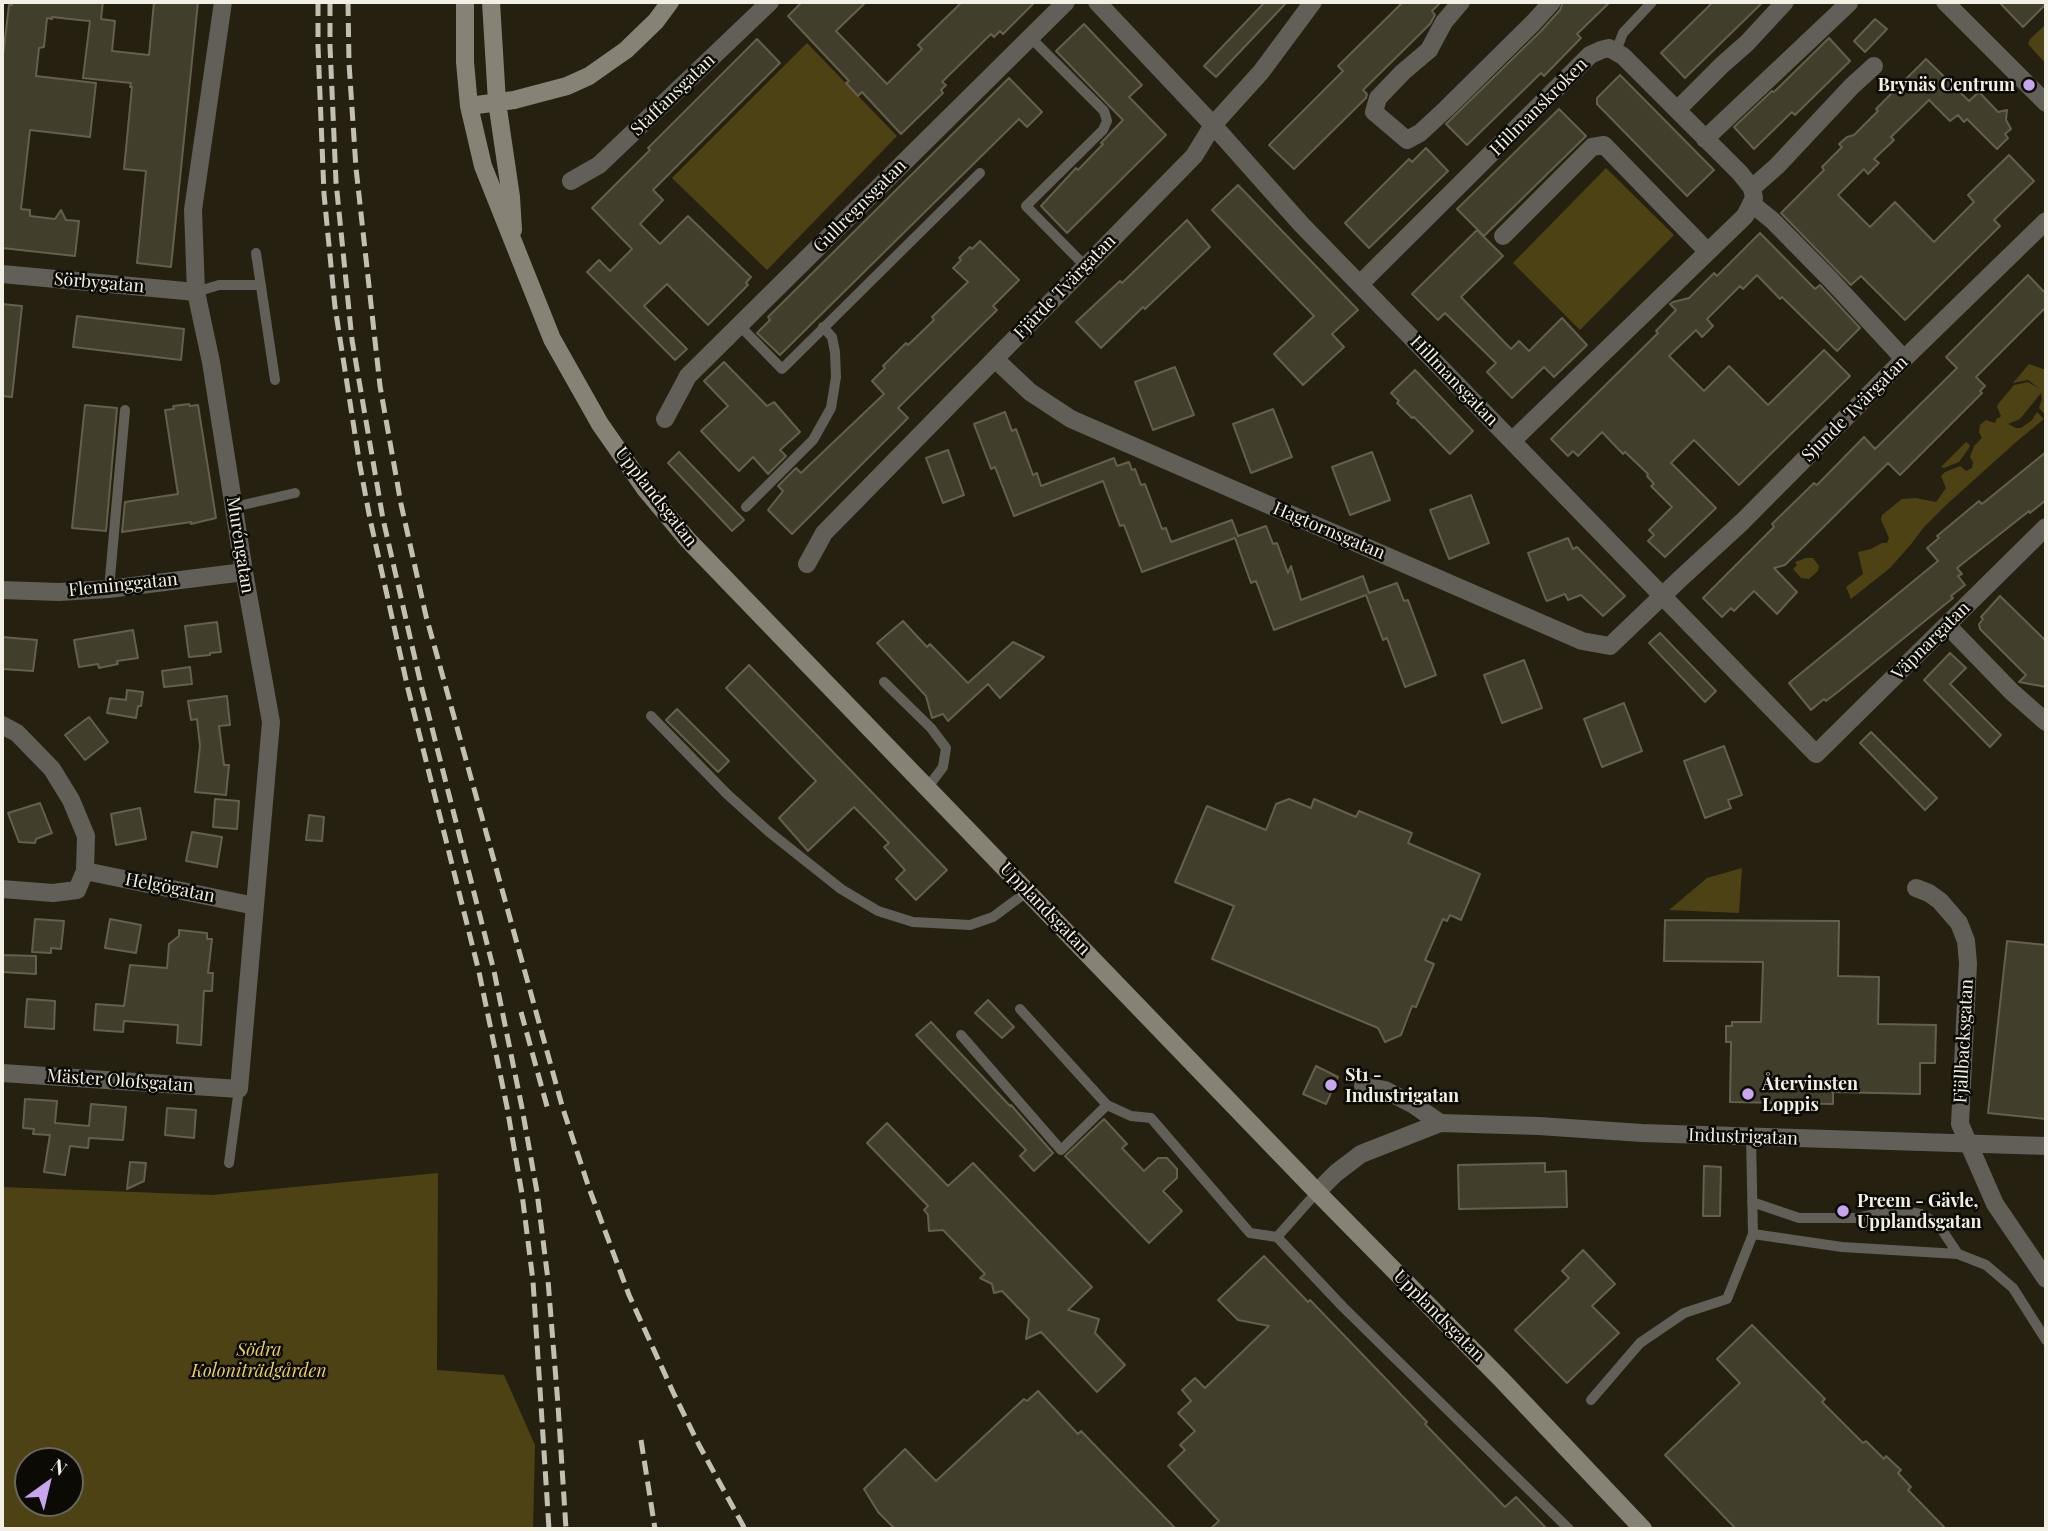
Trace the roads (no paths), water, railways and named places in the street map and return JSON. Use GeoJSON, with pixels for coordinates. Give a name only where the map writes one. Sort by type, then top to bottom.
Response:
{"type":"FeatureCollection","features":[{"type":"Feature","properties":{"kind":"main road","name":"Upplandsgatan"},"geometry":{"type":"LineString","coordinates":[[465,2],[465,62],[469,106],[483,166],[552,339],[600,424],[646,491],[687,539],[1643,1529]]}},
{"type":"Feature","properties":{"kind":"main road","name":"Upplandsgatan"},"geometry":{"type":"LineString","coordinates":[[491,2],[497,102],[511,197],[514,240]]}},
{"type":"Feature","properties":{"kind":"main road"},"geometry":{"type":"LineString","coordinates":[[469,106],[514,100],[567,86],[589,76],[626,50],[656,21],[670,2]]}},
{"type":"Feature","properties":{"kind":"street","name":"Muréngatan"},"geometry":{"type":"LineString","coordinates":[[223,2],[193,210],[196,292],[211,362],[271,722],[239,1089]]}},
{"type":"Feature","properties":{"kind":"street","name":"Staffansgatan"},"geometry":{"type":"LineString","coordinates":[[570,181],[599,165],[769,2]]}},
{"type":"Feature","properties":{"kind":"street","name":"Gullregnsgatan"},"geometry":{"type":"LineString","coordinates":[[665,419],[688,376],[1066,2]]}},
{"type":"Feature","properties":{"kind":"street","name":"Hillmansgatan"},"geometry":{"type":"LineString","coordinates":[[1097,2],[1213,125],[1301,224],[1816,754]]}},
{"type":"Feature","properties":{"kind":"street","name":"Fjärde Tvärgatan"},"geometry":{"type":"LineString","coordinates":[[807,564],[824,533],[1194,156],[1213,125],[1261,72],[1314,2]]}},
{"type":"Feature","properties":{"kind":"street"},"geometry":{"type":"LineString","coordinates":[[1461,2],[1444,22],[1429,50],[1378,98],[1374,112],[1407,139],[1420,133],[1446,109],[1552,2]]}},
{"type":"Feature","properties":{"kind":"street"},"geometry":{"type":"LineString","coordinates":[[1678,110],[1785,2]]}},
{"type":"Feature","properties":{"kind":"street"},"geometry":{"type":"LineString","coordinates":[[1948,3],[2046,103]]}},
{"type":"Feature","properties":{"kind":"street"},"geometry":{"type":"LineString","coordinates":[[1706,139],[1849,4]]}},
{"type":"Feature","properties":{"kind":"street","name":"Hillmanskroken"},"geometry":{"type":"LineString","coordinates":[[1360,284],[1590,55],[1609,48],[1616,51]]}},
{"type":"Feature","properties":{"kind":"street"},"geometry":{"type":"LineString","coordinates":[[1616,51],[1740,173],[1752,196],[1772,220],[1831,279],[1904,359]]}},
{"type":"Feature","properties":{"kind":"street"},"geometry":{"type":"LineString","coordinates":[[1512,441],[1745,216],[1752,196],[1777,166],[1874,66]]}},
{"type":"Feature","properties":{"kind":"street"},"geometry":{"type":"LineString","coordinates":[[1503,236],[1592,147],[1604,145],[1707,251]]}},
{"type":"Feature","properties":{"kind":"street","name":"Sjunde Tvärgatan"},"geometry":{"type":"LineString","coordinates":[[1663,595],[1742,522],[2046,221]]}},
{"type":"Feature","properties":{"kind":"street","name":"Sörbygatan"},"geometry":{"type":"LineString","coordinates":[[2,274],[196,292]]}},
{"type":"Feature","properties":{"kind":"street","name":"Hagtornsgatan"},"geometry":{"type":"LineString","coordinates":[[995,359],[1030,392],[1071,419],[1582,641],[1610,646],[1663,595]]}},
{"type":"Feature","properties":{"kind":"street","name":"Väpnargatan"},"geometry":{"type":"LineString","coordinates":[[1816,754],[2046,527]]}},
{"type":"Feature","properties":{"kind":"street","name":"Fleminggatan"},"geometry":{"type":"LineString","coordinates":[[2,590],[59,592],[109,589],[244,572]]}},
{"type":"Feature","properties":{"kind":"street"},"geometry":{"type":"LineString","coordinates":[[1947,625],[2012,692],[2046,722]]}},
{"type":"Feature","properties":{"kind":"street"},"geometry":{"type":"LineString","coordinates":[[2,725],[17,733],[52,769],[71,800],[86,836],[85,871],[77,890],[53,893],[2,889]]}},
{"type":"Feature","properties":{"kind":"street","name":"Helgögatan"},"geometry":{"type":"LineString","coordinates":[[85,871],[256,906]]}},
{"type":"Feature","properties":{"kind":"street","name":"Fjällbacksgatan"},"geometry":{"type":"LineString","coordinates":[[1916,888],[1940,901],[1959,923],[1966,941],[1968,963],[1960,1124],[1995,1204],[2046,1279]]}},
{"type":"Feature","properties":{"kind":"street","name":"Mäster Olofsgatan"},"geometry":{"type":"LineString","coordinates":[[2,1073],[239,1089]]}},
{"type":"Feature","properties":{"kind":"street"},"geometry":{"type":"LineString","coordinates":[[1363,1086],[1385,1090],[1440,1123]]}},
{"type":"Feature","properties":{"kind":"street","name":"Industrigatan"},"geometry":{"type":"LineString","coordinates":[[1317,1192],[1361,1154],[1440,1123],[1751,1138],[2046,1146]]}},
{"type":"Feature","properties":{"kind":"lane"},"geometry":{"type":"LineString","coordinates":[[1616,51],[1623,33],[1653,2]]}},
{"type":"Feature","properties":{"kind":"lane"},"geometry":{"type":"LineString","coordinates":[[1031,37],[1104,111],[1107,121],[1103,130],[1026,206],[1085,266]]}},
{"type":"Feature","properties":{"kind":"lane"},"geometry":{"type":"LineString","coordinates":[[740,326],[782,369],[980,173]]}},
{"type":"Feature","properties":{"kind":"lane"},"geometry":{"type":"LineString","coordinates":[[256,253],[275,380]]}},
{"type":"Feature","properties":{"kind":"lane"},"geometry":{"type":"LineString","coordinates":[[196,292],[219,285],[261,285]]}},
{"type":"Feature","properties":{"kind":"lane"},"geometry":{"type":"LineString","coordinates":[[746,507],[813,440],[831,408],[836,377],[835,352],[832,337],[823,327]]}},
{"type":"Feature","properties":{"kind":"lane"},"geometry":{"type":"LineString","coordinates":[[109,589],[125,410]]}},
{"type":"Feature","properties":{"kind":"lane"},"geometry":{"type":"LineString","coordinates":[[234,507],[295,493]]}},
{"type":"Feature","properties":{"kind":"lane"},"geometry":{"type":"LineString","coordinates":[[884,682],[931,728],[946,748],[943,767],[928,787]]}},
{"type":"Feature","properties":{"kind":"lane"},"geometry":{"type":"LineString","coordinates":[[651,716],[727,794],[768,831],[841,889],[878,911],[913,922],[970,926],[993,917],[1028,891]]}},
{"type":"Feature","properties":{"kind":"lane"},"geometry":{"type":"LineString","coordinates":[[1020,1009],[1107,1105],[1131,1116],[1151,1118],[1250,1233],[1277,1237],[1343,1307],[1569,1529]]}},
{"type":"Feature","properties":{"kind":"lane"},"geometry":{"type":"LineString","coordinates":[[961,1035],[1061,1150],[1107,1105]]}},
{"type":"Feature","properties":{"kind":"lane"},"geometry":{"type":"LineString","coordinates":[[229,1163],[239,1089]]}},
{"type":"Feature","properties":{"kind":"lane"},"geometry":{"type":"LineString","coordinates":[[1591,1400],[1640,1343],[1685,1314],[1727,1299],[1753,1234],[1751,1138]]}},
{"type":"Feature","properties":{"kind":"lane"},"geometry":{"type":"LineString","coordinates":[[1277,1237],[1317,1192]]}},
{"type":"Feature","properties":{"kind":"lane"},"geometry":{"type":"LineString","coordinates":[[1752,1202],[1799,1218],[1856,1218],[1897,1210],[1921,1214],[1938,1224],[1958,1254]]}},
{"type":"Feature","properties":{"kind":"lane"},"geometry":{"type":"LineString","coordinates":[[1753,1234],[1842,1247],[1958,1254],[1986,1265],[2013,1288],[2046,1340]]}},
{"type":"Feature","properties":{"kind":"railway"},"geometry":{"type":"LineString","coordinates":[[318,2],[324,194],[335,307],[370,519],[408,689],[479,972],[507,1107],[533,1281],[549,1529]]}},
{"type":"Feature","properties":{"kind":"railway"},"geometry":{"type":"LineString","coordinates":[[330,2],[336,182],[352,340],[383,519],[421,685],[494,971],[522,1108],[537,1192],[548,1280],[566,1529]]}},
{"type":"Feature","properties":{"kind":"railway"},"geometry":{"type":"LineString","coordinates":[[348,2],[356,168],[380,386],[401,504],[426,616],[563,1109],[589,1188],[629,1295],[673,1392],[745,1529]]}},
{"type":"Feature","properties":{"kind":"railway"},"geometry":{"type":"LineString","coordinates":[[521,1012],[548,1110]]}},
{"type":"Feature","properties":{"kind":"railway"},"geometry":{"type":"LineString","coordinates":[[641,1440],[655,1529]]}},
{"type":"Feature","properties":{"kind":"place","name":"Brynäs Centrum"},"geometry":{"type":"Point","coordinates":[2029,85]}},
{"type":"Feature","properties":{"kind":"place","name":"St1 - Industrigatan"},"geometry":{"type":"Point","coordinates":[1331,1085]}},
{"type":"Feature","properties":{"kind":"place","name":"Återvinsten Loppis"},"geometry":{"type":"Point","coordinates":[1748,1094]}},
{"type":"Feature","properties":{"kind":"place","name":"Preem - Gävle, Upplandsgatan"},"geometry":{"type":"Point","coordinates":[1843,1211]}},
{"type":"Feature","properties":{"kind":"park label","name":"Södra Koloniträdgården"},"geometry":{"type":"Point","coordinates":[259,1360]}}]}
